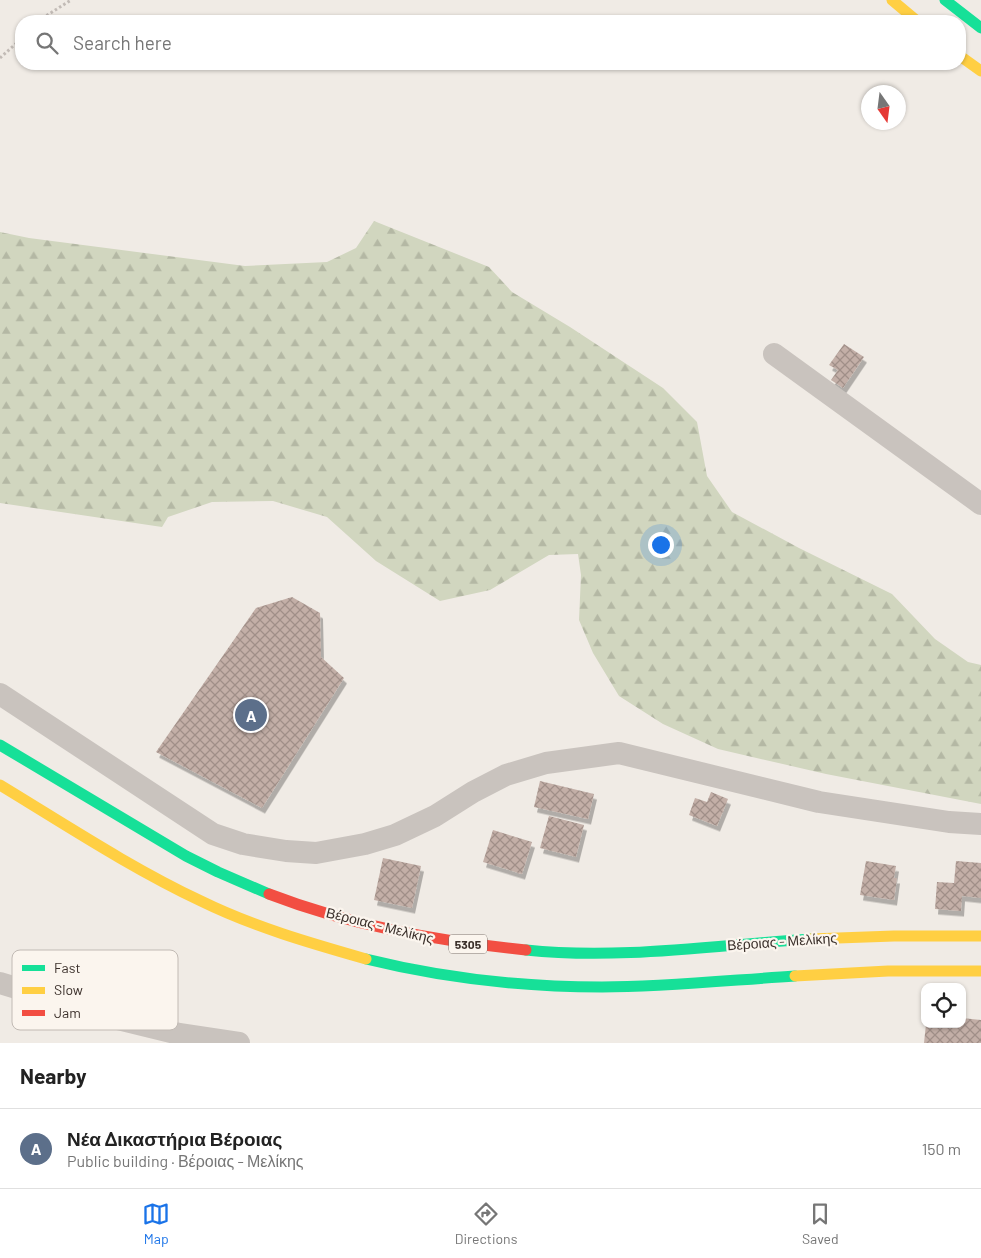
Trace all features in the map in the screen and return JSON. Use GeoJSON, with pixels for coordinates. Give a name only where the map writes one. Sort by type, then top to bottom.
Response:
{"type":"FeatureCollection","features":[{"type":"Feature","properties":{"kind":"main road"},"geometry":{"type":"LineString","coordinates":[[892,0],[910,15]]}},
{"type":"Feature","properties":{"kind":"main road"},"geometry":{"type":"LineString","coordinates":[[944,0],[964,15]]}},
{"type":"Feature","properties":{"kind":"main road"},"geometry":{"type":"LineString","coordinates":[[966,17],[981,28]]}},
{"type":"Feature","properties":{"kind":"main road"},"geometry":{"type":"LineString","coordinates":[[966,60],[981,71]]}},
{"type":"Feature","properties":{"kind":"main road","name":"Βέροιας - Μελίκης"},"geometry":{"type":"LineString","coordinates":[[0,744],[166,845],[251,887],[350,920],[457,943],[555,952],[607,952],[651,951],[842,937],[901,935],[981,936]]}},
{"type":"Feature","properties":{"kind":"main road"},"geometry":{"type":"LineString","coordinates":[[0,785],[149,876],[237,918],[341,953],[401,967],[454,977],[505,983],[602,987],[654,986],[848,972],[907,970],[981,971]]}},
{"type":"Feature","properties":{"kind":"street"},"geometry":{"type":"LineString","coordinates":[[774,354],[981,504]]}},
{"type":"Feature","properties":{"kind":"street"},"geometry":{"type":"LineString","coordinates":[[0,694],[213,834],[243,844],[286,851],[316,853],[365,844],[387,837],[435,816],[473,792],[506,775],[546,763],[619,753],[819,802],[949,822],[981,824]]}},
{"type":"Feature","properties":{"kind":"street"},"geometry":{"type":"LineString","coordinates":[[0,983],[12,987]]}},
{"type":"Feature","properties":{"kind":"street"},"geometry":{"type":"LineString","coordinates":[[162,1030],[239,1043]]}},
{"type":"Feature","properties":{"kind":"path"},"geometry":{"type":"LineString","coordinates":[[47,15],[71,0]]}},
{"type":"Feature","properties":{"kind":"path"},"geometry":{"type":"LineString","coordinates":[[0,58],[15,44]]}},
{"type":"Feature","properties":{"kind":"green space"},"geometry":{"type":"Polygon","coordinates":[[[374,221],[489,267],[512,292],[570,327],[663,388],[697,422],[707,476],[732,512],[892,594],[935,639],[968,662],[981,665],[981,804],[826,774],[718,749],[663,724],[619,696],[593,653],[579,620],[581,575],[578,554],[549,555],[490,590],[440,601],[376,561],[327,517],[273,501],[212,502],[168,517],[162,527],[0,503],[0,232],[29,238],[245,266],[327,262],[356,248],[374,221]]]}},
{"type":"Feature","properties":{"kind":"building"},"geometry":{"type":"Polygon","coordinates":[[[844,344],[864,357],[843,388],[831,380],[838,370],[829,365],[844,344]]]}},
{"type":"Feature","properties":{"kind":"building"},"geometry":{"type":"Polygon","coordinates":[[[292,597],[320,613],[321,657],[344,678],[262,808],[156,752],[256,608],[292,597]]]}},
{"type":"Feature","properties":{"kind":"building"},"geometry":{"type":"Polygon","coordinates":[[[540,781],[594,794],[588,819],[534,807],[540,781]]]}},
{"type":"Feature","properties":{"kind":"building"},"geometry":{"type":"Polygon","coordinates":[[[711,792],[728,799],[717,826],[689,815],[695,798],[707,802],[711,792]]]}},
{"type":"Feature","properties":{"kind":"building"},"geometry":{"type":"Polygon","coordinates":[[[549,816],[584,825],[576,857],[540,848],[549,816]]]}},
{"type":"Feature","properties":{"kind":"building"},"geometry":{"type":"Polygon","coordinates":[[[493,830],[532,842],[522,874],[483,862],[493,830]]]}},
{"type":"Feature","properties":{"kind":"building"},"geometry":{"type":"Polygon","coordinates":[[[383,858],[421,866],[412,908],[374,900],[383,858]]]}},
{"type":"Feature","properties":{"kind":"building"},"geometry":{"type":"Polygon","coordinates":[[[866,861],[896,866],[894,878],[897,878],[894,900],[860,895],[866,861]]]}},
{"type":"Feature","properties":{"kind":"building"},"geometry":{"type":"Polygon","coordinates":[[[956,861],[981,863],[981,898],[962,896],[961,911],[935,909],[937,882],[954,883],[956,861]]]}},
{"type":"Feature","properties":{"kind":"building"},"geometry":{"type":"Polygon","coordinates":[[[966,1018],[981,1020],[981,1043],[924,1043],[926,1028],[966,1028],[966,1018]]]}},
{"type":"Feature","properties":{"kind":"traffic: fast"},"geometry":{"type":"LineString","coordinates":[[945,0],[964,15]]}},
{"type":"Feature","properties":{"kind":"traffic: fast"},"geometry":{"type":"LineString","coordinates":[[966,16],[981,28]]}},
{"type":"Feature","properties":{"kind":"traffic: fast"},"geometry":{"type":"LineString","coordinates":[[0,745],[186,856],[269,894]]}},
{"type":"Feature","properties":{"kind":"traffic: fast"},"geometry":{"type":"LineString","coordinates":[[526,950],[561,953],[632,952],[810,939]]}},
{"type":"Feature","properties":{"kind":"traffic: fast"},"geometry":{"type":"LineString","coordinates":[[366,959],[395,966],[483,980],[572,987],[651,986],[795,976]]}},
{"type":"Feature","properties":{"kind":"traffic: slow"},"geometry":{"type":"LineString","coordinates":[[892,0],[910,15]]}},
{"type":"Feature","properties":{"kind":"traffic: slow"},"geometry":{"type":"LineString","coordinates":[[966,60],[981,71]]}},
{"type":"Feature","properties":{"kind":"traffic: slow"},"geometry":{"type":"LineString","coordinates":[[0,785],[124,860],[201,901],[262,927],[366,959]]}},
{"type":"Feature","properties":{"kind":"traffic: slow"},"geometry":{"type":"LineString","coordinates":[[810,939],[894,936],[981,936]]}},
{"type":"Feature","properties":{"kind":"traffic: slow"},"geometry":{"type":"LineString","coordinates":[[795,976],[888,971],[981,971]]}},
{"type":"Feature","properties":{"kind":"traffic: jam"},"geometry":{"type":"LineString","coordinates":[[269,894],[332,915],[396,931],[460,942],[526,950]]}},
{"type":"Feature","properties":{"kind":"place","name":"Νέα Δικαστήρια Βέροιας"},"geometry":{"type":"Point","coordinates":[251,715]}}]}
